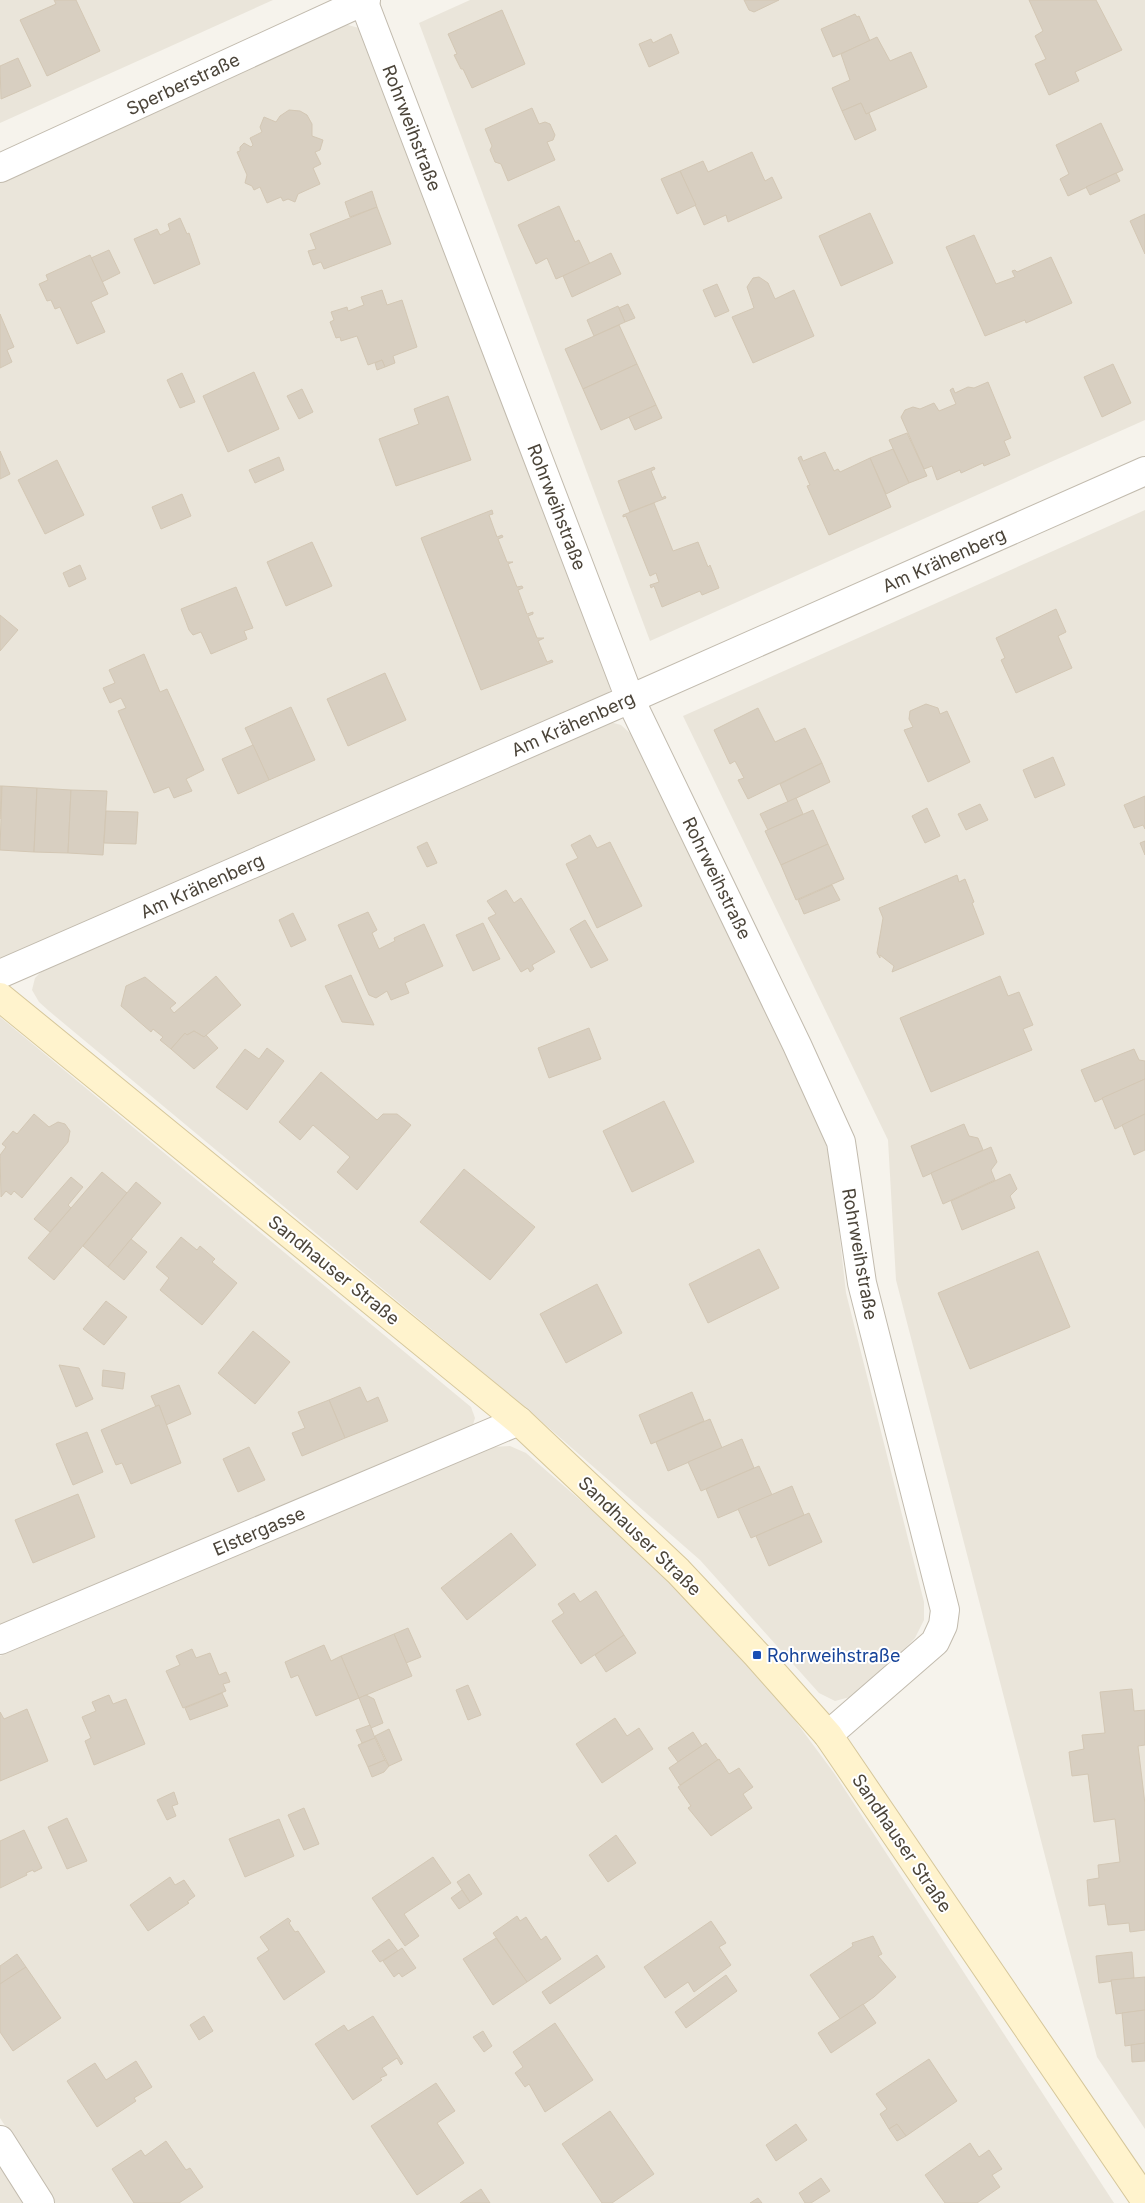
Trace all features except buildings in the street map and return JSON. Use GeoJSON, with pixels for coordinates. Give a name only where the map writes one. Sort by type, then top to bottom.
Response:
{"type":"FeatureCollection","features":[{"type":"Feature","properties":{"kind":"main road","name":"Sandhauser Straße"},"geometry":{"type":"LineString","coordinates":[[0,996],[519,1421],[678,1571],[757,1655],[828,1735],[1145,2200]]}},
{"type":"Feature","properties":{"kind":"street","name":"Sperberstraße"},"geometry":{"type":"LineString","coordinates":[[0,168],[364,0]]}},
{"type":"Feature","properties":{"kind":"street","name":"Rohrweihstraße"},"geometry":{"type":"LineString","coordinates":[[364,0],[630,699],[789,1028],[841,1142],[862,1283],[945,1610],[943,1625],[935,1642],[828,1735]]}},
{"type":"Feature","properties":{"kind":"street","name":"Am Krähenberg"},"geometry":{"type":"LineString","coordinates":[[0,974],[630,699],[1145,471]]}},
{"type":"Feature","properties":{"kind":"street","name":"Elstergasse"},"geometry":{"type":"LineString","coordinates":[[0,1640],[519,1421]]}},
{"type":"Feature","properties":{"kind":"street"},"geometry":{"type":"LineString","coordinates":[[0,2140],[40,2203]]}},
{"type":"Feature","properties":{"kind":"shaded area"},"geometry":{"type":"Polygon","coordinates":[[[0,0],[273,0],[0,123],[0,0]]]}},
{"type":"Feature","properties":{"kind":"shaded area"},"geometry":{"type":"Polygon","coordinates":[[[470,0],[1145,0],[1145,420],[650,641],[419,23],[470,0]]]}},
{"type":"Feature","properties":{"kind":"shaded area"},"geometry":{"type":"Polygon","coordinates":[[[348,25],[359,28],[367,36],[612,689],[604,696],[8,957],[0,958],[0,181],[339,27],[348,25]]]}},
{"type":"Feature","properties":{"kind":"shaded area"},"geometry":{"type":"Polygon","coordinates":[[[1145,510],[1145,2129],[1097,2057],[896,1280],[888,1140],[683,716],[1145,510]]]}},
{"type":"Feature","properties":{"kind":"shaded area"},"geometry":{"type":"Polygon","coordinates":[[[610,722],[621,725],[632,735],[822,1130],[832,1168],[846,1293],[924,1602],[924,1620],[915,1638],[861,1694],[835,1701],[819,1693],[700,1560],[533,1414],[49,1011],[39,1002],[32,990],[35,978],[43,970],[610,722]]]}},
{"type":"Feature","properties":{"kind":"shaded area"},"geometry":{"type":"Polygon","coordinates":[[[0,1017],[471,1407],[475,1418],[472,1428],[0,1628],[0,1017]]]}},
{"type":"Feature","properties":{"kind":"shaded area"},"geometry":{"type":"Polygon","coordinates":[[[510,1446],[526,1453],[656,1566],[768,1684],[834,1773],[1114,2203],[55,2203],[0,2118],[0,1656],[492,1447],[510,1446]]]}},
{"type":"Feature","properties":{"kind":"shaded area"},"geometry":{"type":"Polygon","coordinates":[[[0,2155],[31,2203],[0,2203],[0,2155]]]}},
{"type":"Feature","properties":{"kind":"place","name":"Rohrweihstraße"},"geometry":{"type":"Point","coordinates":[757,1655]}}]}
